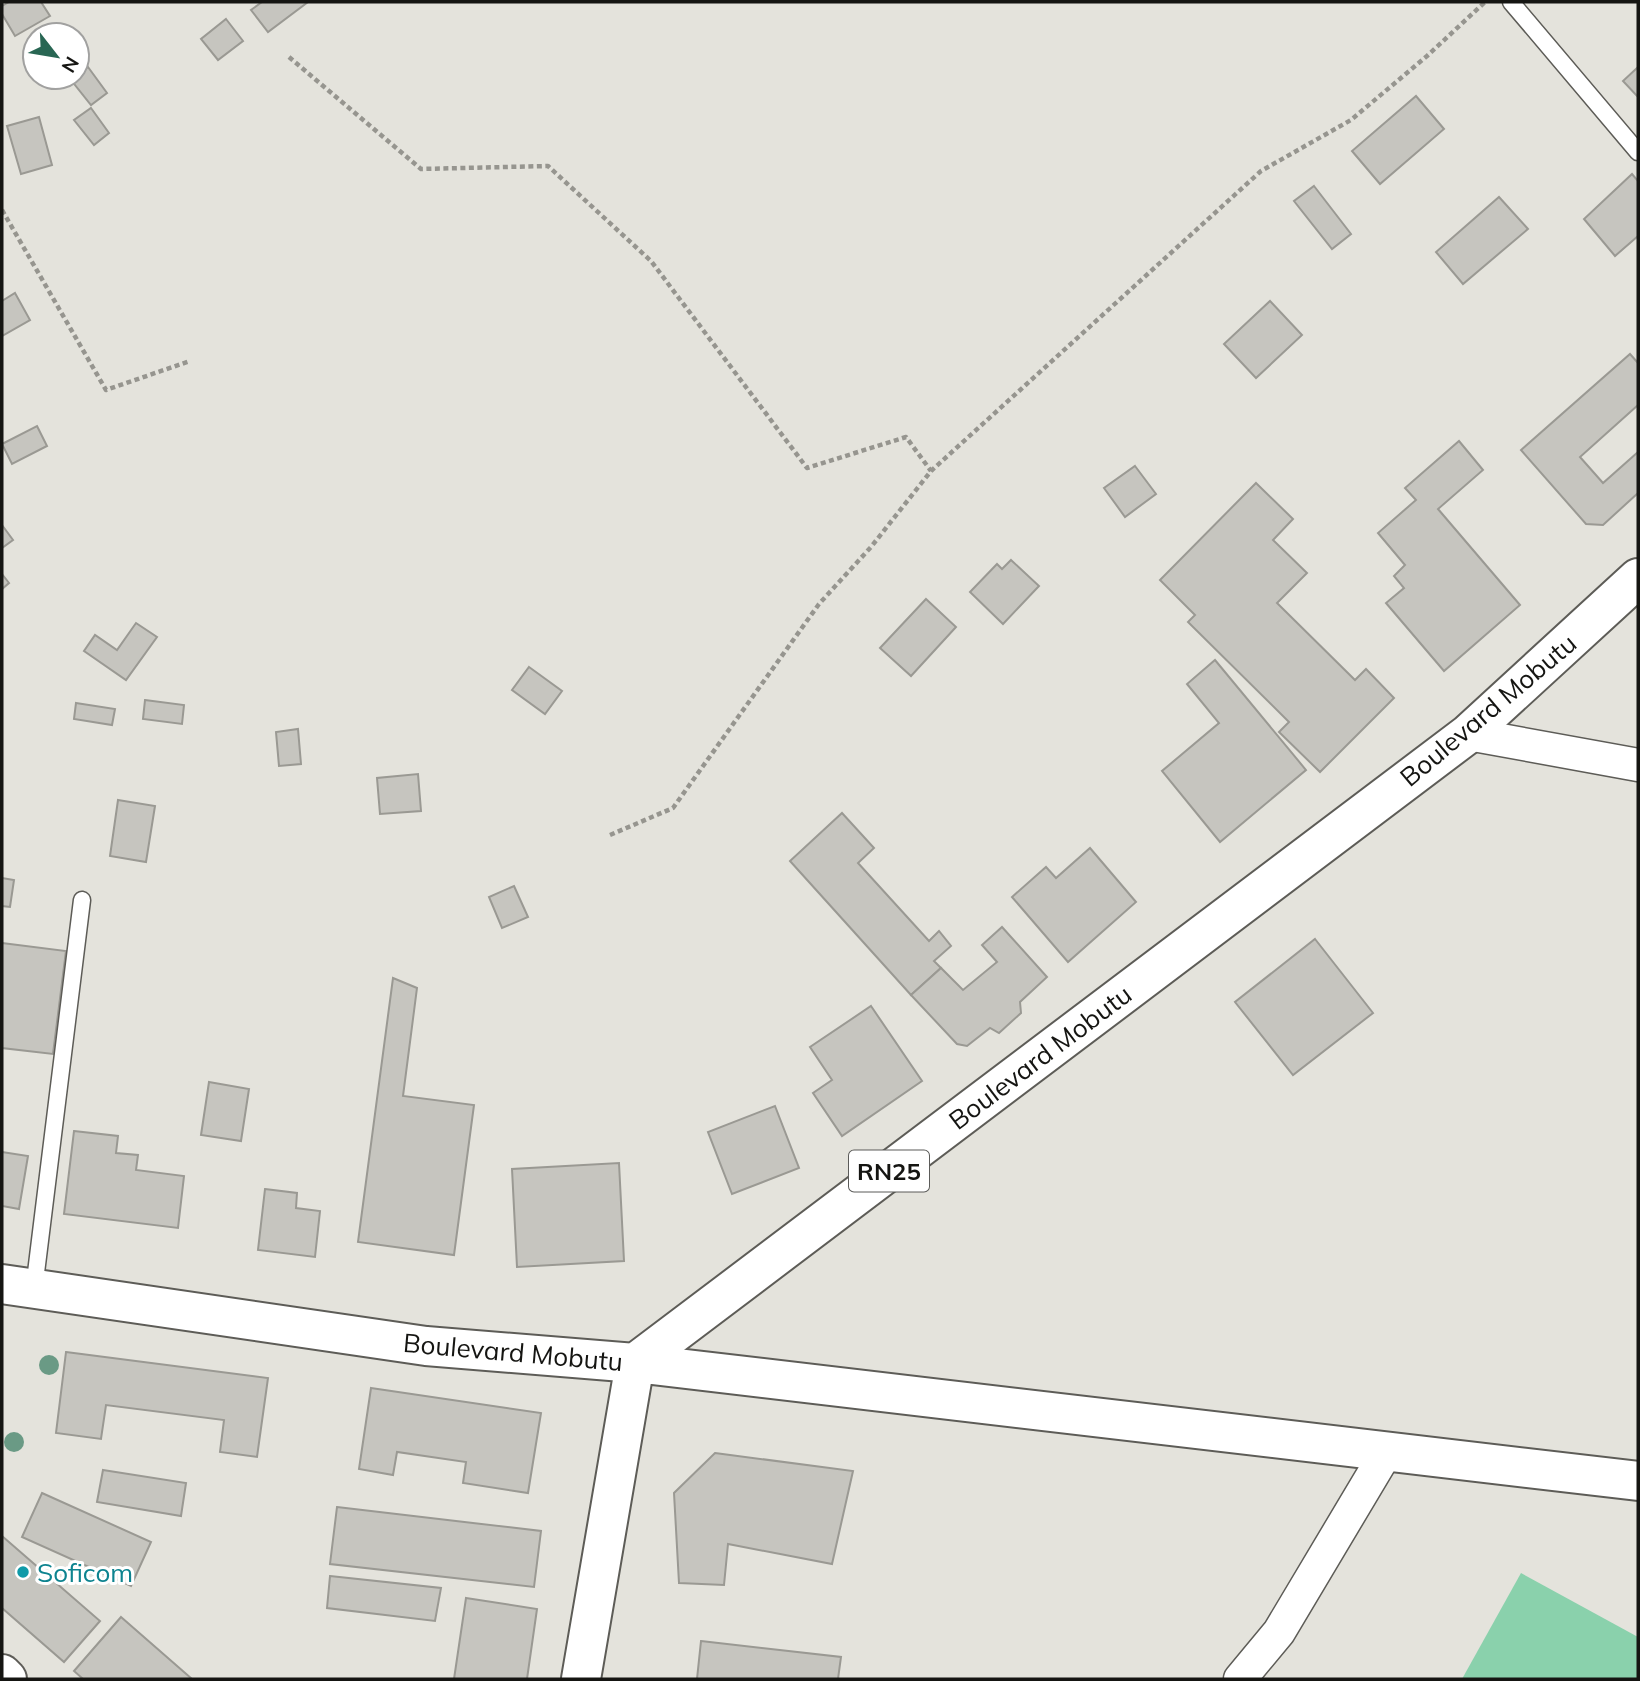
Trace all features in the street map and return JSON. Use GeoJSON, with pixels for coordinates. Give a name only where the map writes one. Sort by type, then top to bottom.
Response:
{"type":"FeatureCollection","features":[{"type":"Feature","properties":{"kind":"main road","name":"Boulevard Mobutu"},"geometry":{"type":"LineString","coordinates":[[18,1287],[426,1346],[635,1363],[1468,734],[1638,578]]}},
{"type":"Feature","properties":{"kind":"main road"},"geometry":{"type":"LineString","coordinates":[[581,1679],[635,1363],[1638,1481]]}},
{"type":"Feature","properties":{"kind":"main road"},"geometry":{"type":"LineString","coordinates":[[2,1674],[7,1679]]}},
{"type":"Feature","properties":{"kind":"street"},"geometry":{"type":"LineString","coordinates":[[1468,734],[1638,765]]}},
{"type":"Feature","properties":{"kind":"street"},"geometry":{"type":"LineString","coordinates":[[1240,1679],[1279,1632],[1387,1451]]}},
{"type":"Feature","properties":{"kind":"lane"},"geometry":{"type":"LineString","coordinates":[[1511,2],[1638,152]]}},
{"type":"Feature","properties":{"kind":"lane"},"geometry":{"type":"LineString","coordinates":[[18,1287],[82,900]]}},
{"type":"Feature","properties":{"kind":"path"},"geometry":{"type":"LineString","coordinates":[[610,835],[673,808],[819,604],[871,547],[931,471],[1261,171],[1351,120],[1427,56],[1485,2]]}},
{"type":"Feature","properties":{"kind":"path"},"geometry":{"type":"LineString","coordinates":[[289,57],[421,169],[548,166],[651,261],[807,468],[906,437],[931,471]]}},
{"type":"Feature","properties":{"kind":"path"},"geometry":{"type":"LineString","coordinates":[[2,210],[106,390],[190,361]]}},
{"type":"Feature","properties":{"kind":"green space"},"geometry":{"type":"Polygon","coordinates":[[[1521,1573],[1638,1637],[1638,1679],[1462,1679],[1521,1573]]]}},
{"type":"Feature","properties":{"kind":"building"},"geometry":{"type":"Polygon","coordinates":[[[9,2],[41,2],[50,16],[41,21],[21,21],[21,33],[15,36],[2,14],[2,6],[9,2]]]}},
{"type":"Feature","properties":{"kind":"building"},"geometry":{"type":"Polygon","coordinates":[[[262,2],[308,2],[268,32],[251,10],[262,2]]]}},
{"type":"Feature","properties":{"kind":"building"},"geometry":{"type":"Polygon","coordinates":[[[226,19],[243,41],[218,60],[201,39],[226,19]]]}},
{"type":"Feature","properties":{"kind":"building"},"geometry":{"type":"Polygon","coordinates":[[[1638,67],[1638,97],[1623,81],[1638,67]]]}},
{"type":"Feature","properties":{"kind":"building"},"geometry":{"type":"Polygon","coordinates":[[[91,71],[107,93],[91,105],[80,91],[91,91],[91,71]]]}},
{"type":"Feature","properties":{"kind":"building"},"geometry":{"type":"Polygon","coordinates":[[[1416,96],[1444,129],[1380,184],[1352,151],[1416,96]]]}},
{"type":"Feature","properties":{"kind":"building"},"geometry":{"type":"Polygon","coordinates":[[[91,108],[109,133],[94,145],[74,120],[91,108]]]}},
{"type":"Feature","properties":{"kind":"building"},"geometry":{"type":"Polygon","coordinates":[[[39,117],[52,165],[21,174],[7,126],[39,117]]]}},
{"type":"Feature","properties":{"kind":"building"},"geometry":{"type":"Polygon","coordinates":[[[1632,174],[1638,181],[1638,236],[1615,256],[1584,219],[1632,174]]]}},
{"type":"Feature","properties":{"kind":"building"},"geometry":{"type":"Polygon","coordinates":[[[1314,186],[1351,234],[1332,249],[1294,201],[1314,186]]]}},
{"type":"Feature","properties":{"kind":"building"},"geometry":{"type":"Polygon","coordinates":[[[1499,197],[1528,229],[1463,284],[1436,252],[1499,197]]]}},
{"type":"Feature","properties":{"kind":"building"},"geometry":{"type":"Polygon","coordinates":[[[15,293],[30,320],[2,336],[2,301],[15,293]]]}},
{"type":"Feature","properties":{"kind":"building"},"geometry":{"type":"Polygon","coordinates":[[[1270,301],[1302,335],[1256,378],[1224,344],[1270,301]]]}},
{"type":"Feature","properties":{"kind":"building"},"geometry":{"type":"Polygon","coordinates":[[[1630,354],[1638,363],[1638,405],[1580,457],[1603,483],[1638,452],[1638,493],[1603,525],[1586,524],[1521,450],[1630,354]]]}},
{"type":"Feature","properties":{"kind":"building"},"geometry":{"type":"Polygon","coordinates":[[[37,426],[47,446],[12,464],[2,444],[37,426]]]}},
{"type":"Feature","properties":{"kind":"building"},"geometry":{"type":"Polygon","coordinates":[[[1459,441],[1483,470],[1438,509],[1520,605],[1444,671],[1386,603],[1404,588],[1394,576],[1405,565],[1378,533],[1416,500],[1405,488],[1459,441]]]}},
{"type":"Feature","properties":{"kind":"building"},"geometry":{"type":"Polygon","coordinates":[[[1135,466],[1156,494],[1125,517],[1104,488],[1135,466]]]}},
{"type":"Feature","properties":{"kind":"building"},"geometry":{"type":"Polygon","coordinates":[[[1256,483],[1293,519],[1273,540],[1307,573],[1277,603],[1355,680],[1366,669],[1394,698],[1320,772],[1279,732],[1289,722],[1188,622],[1195,615],[1160,580],[1256,483]]]}},
{"type":"Feature","properties":{"kind":"building"},"geometry":{"type":"Polygon","coordinates":[[[2,525],[13,540],[2,548],[2,525]]]}},
{"type":"Feature","properties":{"kind":"building"},"geometry":{"type":"Polygon","coordinates":[[[1011,560],[1039,586],[1003,624],[970,592],[997,564],[1002,569],[1011,560]]]}},
{"type":"Feature","properties":{"kind":"building"},"geometry":{"type":"Polygon","coordinates":[[[2,574],[9,583],[2,589],[2,574]]]}},
{"type":"Feature","properties":{"kind":"building"},"geometry":{"type":"Polygon","coordinates":[[[926,599],[956,627],[911,676],[880,648],[926,599]]]}},
{"type":"Feature","properties":{"kind":"building"},"geometry":{"type":"Polygon","coordinates":[[[136,623],[157,637],[126,680],[84,651],[95,635],[117,650],[136,623]]]}},
{"type":"Feature","properties":{"kind":"building"},"geometry":{"type":"Polygon","coordinates":[[[1215,660],[1306,770],[1220,842],[1162,771],[1219,723],[1187,684],[1215,660]]]}},
{"type":"Feature","properties":{"kind":"building"},"geometry":{"type":"Polygon","coordinates":[[[529,667],[562,691],[545,714],[512,690],[529,667]]]}},
{"type":"Feature","properties":{"kind":"building"},"geometry":{"type":"Polygon","coordinates":[[[145,700],[184,705],[182,724],[143,719],[145,700]]]}},
{"type":"Feature","properties":{"kind":"building"},"geometry":{"type":"Polygon","coordinates":[[[76,703],[115,709],[112,725],[74,719],[76,703]]]}},
{"type":"Feature","properties":{"kind":"building"},"geometry":{"type":"Polygon","coordinates":[[[298,729],[301,764],[279,766],[276,732],[298,729]]]}},
{"type":"Feature","properties":{"kind":"building"},"geometry":{"type":"Polygon","coordinates":[[[418,774],[421,811],[380,814],[377,778],[418,774]]]}},
{"type":"Feature","properties":{"kind":"building"},"geometry":{"type":"Polygon","coordinates":[[[118,800],[155,806],[146,862],[110,856],[118,800]]]}},
{"type":"Feature","properties":{"kind":"building"},"geometry":{"type":"Polygon","coordinates":[[[842,813],[874,848],[858,863],[929,941],[939,931],[951,946],[934,961],[941,968],[911,995],[790,861],[842,813]]]}},
{"type":"Feature","properties":{"kind":"building"},"geometry":{"type":"Polygon","coordinates":[[[1090,848],[1136,902],[1068,962],[1012,897],[1046,867],[1056,878],[1090,848]]]}},
{"type":"Feature","properties":{"kind":"building"},"geometry":{"type":"Polygon","coordinates":[[[2,878],[14,880],[10,907],[2,906],[2,878]]]}},
{"type":"Feature","properties":{"kind":"building"},"geometry":{"type":"Polygon","coordinates":[[[514,886],[528,917],[502,928],[489,897],[514,886]]]}},
{"type":"Feature","properties":{"kind":"building"},"geometry":{"type":"Polygon","coordinates":[[[1002,927],[1047,977],[1020,1002],[1021,1013],[999,1033],[990,1028],[967,1046],[957,1044],[911,995],[941,968],[963,990],[997,962],[982,945],[1002,927]]]}},
{"type":"Feature","properties":{"kind":"building"},"geometry":{"type":"Polygon","coordinates":[[[1315,939],[1373,1013],[1293,1075],[1235,1002],[1315,939]]]}},
{"type":"Feature","properties":{"kind":"building"},"geometry":{"type":"Polygon","coordinates":[[[2,943],[66,951],[53,1054],[2,1048],[2,943]]]}},
{"type":"Feature","properties":{"kind":"building"},"geometry":{"type":"Polygon","coordinates":[[[393,978],[417,988],[403,1096],[474,1105],[454,1255],[358,1242],[393,978]]]}},
{"type":"Feature","properties":{"kind":"building"},"geometry":{"type":"Polygon","coordinates":[[[871,1006],[922,1081],[842,1136],[813,1093],[832,1080],[810,1047],[871,1006]]]}},
{"type":"Feature","properties":{"kind":"building"},"geometry":{"type":"Polygon","coordinates":[[[209,1082],[249,1089],[241,1141],[201,1135],[209,1082]]]}},
{"type":"Feature","properties":{"kind":"building"},"geometry":{"type":"Polygon","coordinates":[[[775,1106],[799,1168],[732,1194],[708,1132],[775,1106]]]}},
{"type":"Feature","properties":{"kind":"building"},"geometry":{"type":"Polygon","coordinates":[[[74,1131],[118,1136],[116,1153],[138,1155],[136,1170],[184,1176],[178,1228],[64,1214],[74,1131]]]}},
{"type":"Feature","properties":{"kind":"building"},"geometry":{"type":"Polygon","coordinates":[[[2,1152],[28,1156],[19,1209],[2,1206],[2,1152]]]}},
{"type":"Feature","properties":{"kind":"building"},"geometry":{"type":"Polygon","coordinates":[[[619,1163],[624,1261],[517,1267],[512,1169],[619,1163]]]}},
{"type":"Feature","properties":{"kind":"building"},"geometry":{"type":"Polygon","coordinates":[[[265,1189],[297,1193],[296,1208],[320,1211],[315,1257],[258,1250],[265,1189]]]}},
{"type":"Feature","properties":{"kind":"building"},"geometry":{"type":"Polygon","coordinates":[[[66,1352],[268,1378],[257,1457],[220,1452],[224,1420],[106,1405],[101,1439],[56,1433],[66,1352]]]}},
{"type":"Feature","properties":{"kind":"building"},"geometry":{"type":"Polygon","coordinates":[[[371,1388],[541,1413],[528,1493],[463,1483],[466,1462],[397,1452],[393,1475],[359,1469],[371,1388]]]}},
{"type":"Feature","properties":{"kind":"building"},"geometry":{"type":"Polygon","coordinates":[[[715,1453],[853,1471],[832,1564],[728,1544],[724,1585],[679,1583],[674,1493],[715,1453]]]}},
{"type":"Feature","properties":{"kind":"building"},"geometry":{"type":"Polygon","coordinates":[[[103,1470],[186,1483],[181,1516],[97,1502],[103,1470]]]}},
{"type":"Feature","properties":{"kind":"building"},"geometry":{"type":"Polygon","coordinates":[[[42,1493],[151,1542],[131,1586],[22,1537],[42,1493]]]}},
{"type":"Feature","properties":{"kind":"building"},"geometry":{"type":"Polygon","coordinates":[[[337,1507],[541,1531],[534,1587],[330,1564],[337,1507]]]}},
{"type":"Feature","properties":{"kind":"building","name":"Soficom"},"geometry":{"type":"Polygon","coordinates":[[[2,1536],[100,1621],[64,1662],[2,1608],[2,1536]]]}},
{"type":"Feature","properties":{"kind":"building"},"geometry":{"type":"Polygon","coordinates":[[[330,1576],[441,1588],[435,1621],[327,1608],[330,1576]]]}},
{"type":"Feature","properties":{"kind":"building"},"geometry":{"type":"Polygon","coordinates":[[[466,1598],[537,1609],[527,1679],[454,1679],[466,1598]]]}},
{"type":"Feature","properties":{"kind":"building"},"geometry":{"type":"Polygon","coordinates":[[[121,1617],[192,1679],[83,1679],[74,1671],[121,1617]]]}},
{"type":"Feature","properties":{"kind":"building"},"geometry":{"type":"Polygon","coordinates":[[[701,1641],[841,1657],[838,1679],[697,1679],[701,1641]]]}},
{"type":"Feature","properties":{"kind":"place","name":"Soficom"},"geometry":{"type":"Point","coordinates":[23,1572]}}]}
